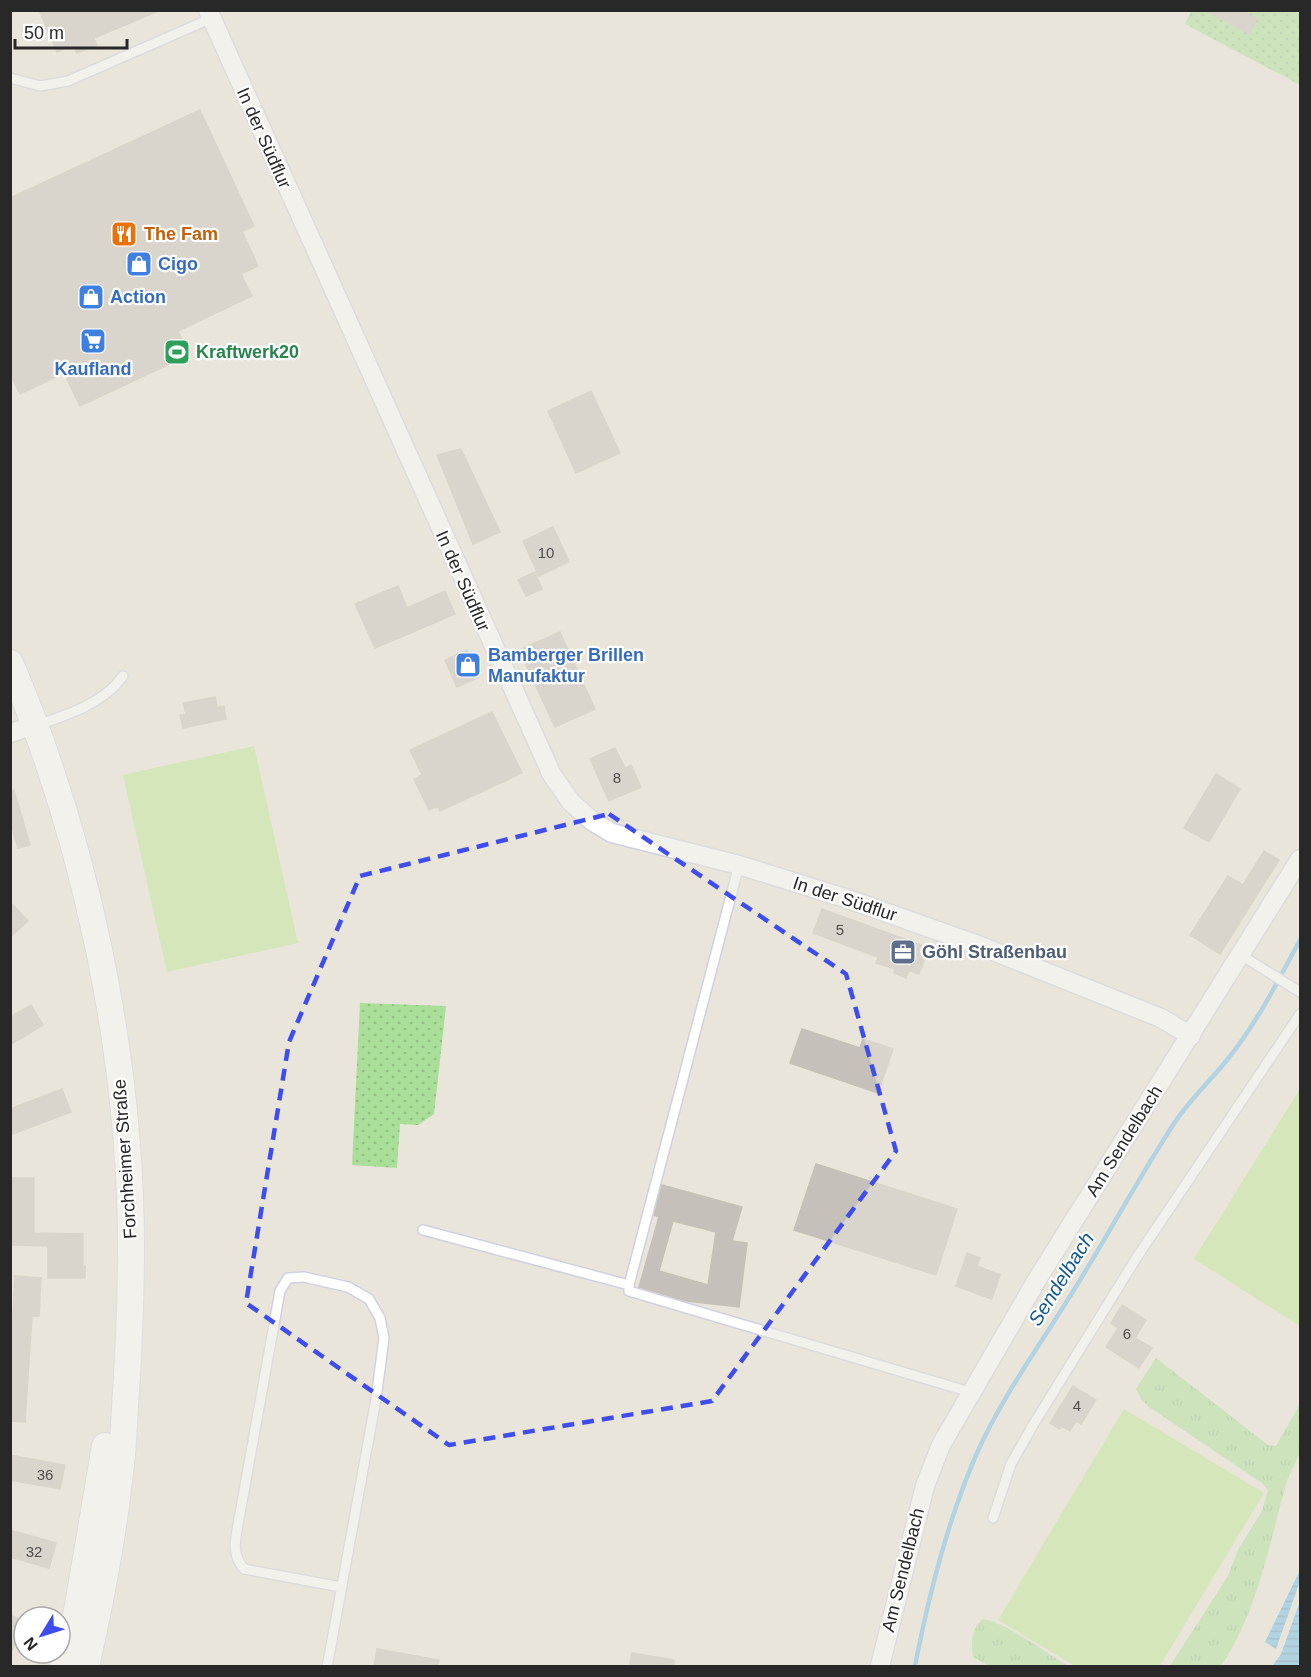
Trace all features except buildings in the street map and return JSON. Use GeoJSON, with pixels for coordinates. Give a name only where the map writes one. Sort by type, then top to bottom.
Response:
{"type":"FeatureCollection","features":[{"type":"Feature","properties":{"kind":"street","name":"In der Südflur"},"geometry":{"type":"LineString","coordinates":[[210,14],[552,775],[571,801],[591,821],[612,833],[740,865],[848,899],[978,945],[1161,1018],[1191,1036]]}},
{"type":"Feature","properties":{"kind":"street","name":"Forchheimer Straße"},"geometry":{"type":"LineString","coordinates":[[10,663],[22,730],[53,829],[89,985],[106,1086],[116,1192],[117,1303],[104,1465],[77,1611],[63,1666]]}},
{"type":"Feature","properties":{"kind":"street","name":"Forchheimer Straße"},"geometry":{"type":"LineString","coordinates":[[10,706],[68,827],[94,930],[113,1027],[126,1135],[131,1248],[128,1358],[121,1464],[103,1582],[86,1666]]}},
{"type":"Feature","properties":{"kind":"street","name":"Am Sendelbach"},"geometry":{"type":"LineString","coordinates":[[880,1666],[925,1486],[940,1445],[1044,1268],[1300,859]]}},
{"type":"Feature","properties":{"kind":"lane"},"geometry":{"type":"LineString","coordinates":[[10,78],[40,86],[68,81],[210,14]]}},
{"type":"Feature","properties":{"kind":"lane"},"geometry":{"type":"LineString","coordinates":[[22,730],[99,699],[114,688],[123,676]]}},
{"type":"Feature","properties":{"kind":"lane"},"geometry":{"type":"LineString","coordinates":[[740,865],[629,1291],[970,1392]]}},
{"type":"Feature","properties":{"kind":"lane"},"geometry":{"type":"LineString","coordinates":[[1241,955],[1300,992]]}},
{"type":"Feature","properties":{"kind":"lane"},"geometry":{"type":"LineString","coordinates":[[993,1518],[1011,1464],[1033,1425],[1137,1257],[1300,1014]]}},
{"type":"Feature","properties":{"kind":"lane"},"geometry":{"type":"LineString","coordinates":[[423,1230],[629,1285]]}},
{"type":"Feature","properties":{"kind":"lane"},"geometry":{"type":"LineString","coordinates":[[327,1666],[376,1399],[384,1338],[380,1318],[369,1299],[348,1287],[304,1277],[288,1278],[280,1291],[236,1537],[237,1561],[244,1569],[341,1587]]}},
{"type":"Feature","properties":{"kind":"highlighted area"},"geometry":{"type":"Polygon","coordinates":[[[609,814],[846,974],[896,1151],[712,1401],[449,1445],[246,1303],[289,1042],[360,876],[609,814]]]}},
{"type":"Feature","properties":{"kind":"green space"},"geometry":{"type":"Polygon","coordinates":[[[1191,11],[1300,11],[1300,85],[1185,24],[1191,11]]]}},
{"type":"Feature","properties":{"kind":"green space"},"geometry":{"type":"Polygon","coordinates":[[[254,746],[298,943],[167,972],[123,775],[254,746]]]}},
{"type":"Feature","properties":{"kind":"green space"},"geometry":{"type":"Polygon","coordinates":[[[360,1003],[446,1006],[434,1114],[418,1125],[400,1124],[397,1168],[352,1165],[360,1003]]]}},
{"type":"Feature","properties":{"kind":"green space"},"geometry":{"type":"Polygon","coordinates":[[[1300,1089],[1300,1326],[1194,1259],[1300,1089]]]}},
{"type":"Feature","properties":{"kind":"green space"},"geometry":{"type":"Polygon","coordinates":[[[1156,1358],[1268,1445],[1276,1446],[1300,1404],[1302,1433],[1299,1454],[1286,1484],[1253,1601],[1244,1624],[1221,1666],[1170,1666],[1228,1576],[1238,1550],[1262,1511],[1268,1490],[1262,1483],[1142,1400],[1136,1389],[1156,1358]]]}},
{"type":"Feature","properties":{"kind":"green space"},"geometry":{"type":"Polygon","coordinates":[[[1124,1409],[1264,1493],[1160,1666],[1075,1666],[998,1620],[1124,1409]]]}},
{"type":"Feature","properties":{"kind":"green space"},"geometry":{"type":"Polygon","coordinates":[[[983,1619],[1015,1632],[1068,1666],[989,1666],[973,1657],[973,1636],[976,1627],[983,1619]]]}},
{"type":"Feature","properties":{"kind":"water"},"geometry":{"type":"Polygon","coordinates":[[[1300,1570],[1300,1581],[1276,1649],[1265,1642],[1300,1570]]]}},
{"type":"Feature","properties":{"kind":"water"},"geometry":{"type":"Polygon","coordinates":[[[1300,1601],[1300,1666],[1272,1666],[1281,1654],[1300,1601]]]}},
{"type":"Feature","properties":{"kind":"waterway","name":"Sendelbach"},"geometry":{"type":"LineString","coordinates":[[915,1666],[926,1612],[948,1531],[966,1479],[986,1433],[1019,1375],[1081,1279],[1175,1122],[1248,1031],[1300,940]]}},
{"type":"Feature","properties":{"kind":"place","name":"The Fam"},"geometry":{"type":"Point","coordinates":[124,234]}},
{"type":"Feature","properties":{"kind":"place","name":"Cigo"},"geometry":{"type":"Point","coordinates":[139,264]}},
{"type":"Feature","properties":{"kind":"place","name":"Action"},"geometry":{"type":"Point","coordinates":[91,297]}},
{"type":"Feature","properties":{"kind":"place","name":"Kaufland"},"geometry":{"type":"Point","coordinates":[93,341]}},
{"type":"Feature","properties":{"kind":"place","name":"Kraftwerk20"},"geometry":{"type":"Point","coordinates":[177,352]}},
{"type":"Feature","properties":{"kind":"place","name":"Bamberger Brillen Manufaktur"},"geometry":{"type":"Point","coordinates":[468,665]}},
{"type":"Feature","properties":{"kind":"place","name":"Göhl Straßenbau"},"geometry":{"type":"Point","coordinates":[903,952]}}]}
